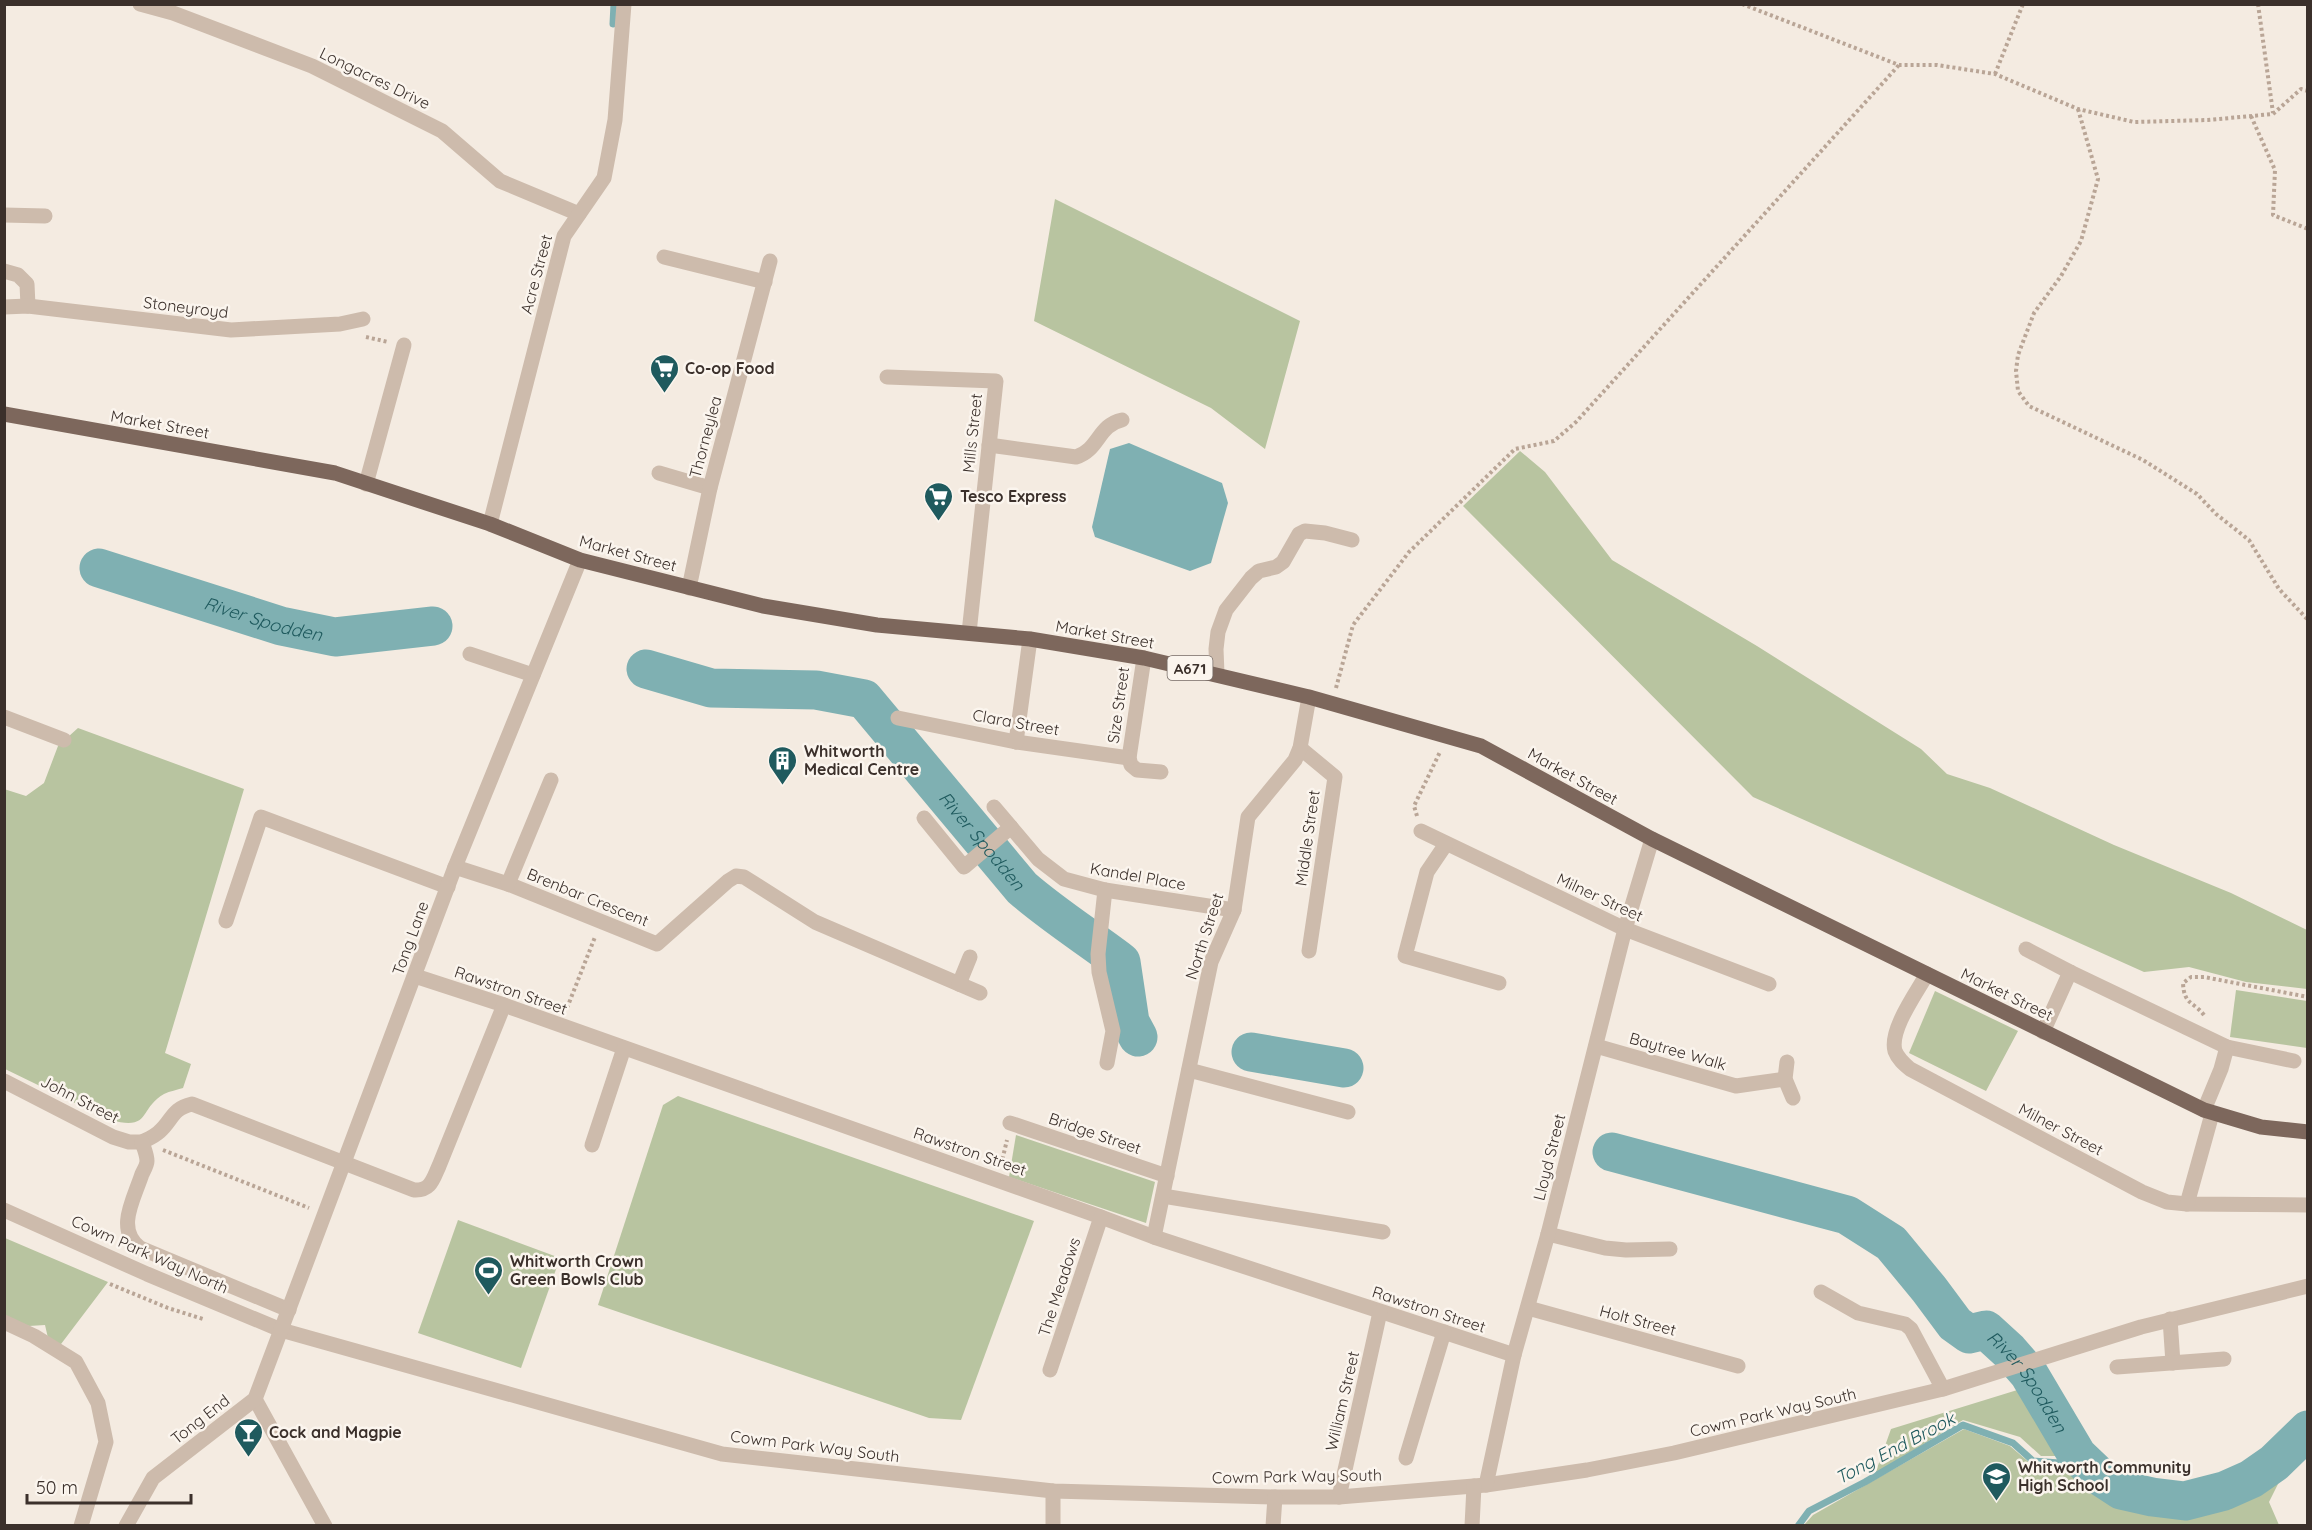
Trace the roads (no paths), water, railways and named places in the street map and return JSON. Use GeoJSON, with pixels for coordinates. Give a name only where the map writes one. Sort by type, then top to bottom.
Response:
{"type":"FeatureCollection","features":[{"type":"Feature","properties":{"kind":"main road","name":"Market Street"},"geometry":{"type":"LineString","coordinates":[[4,414],[335,473],[490,524],[580,560],[763,606],[865,623],[1030,639],[1143,658],[1309,697],[1481,746],[1652,839],[2208,1112],[2261,1127],[2307,1132]]}},
{"type":"Feature","properties":{"kind":"street","name":"Longacres Drive"},"geometry":{"type":"LineString","coordinates":[[140,4],[194,21],[312,66],[442,131],[500,181],[579,214]]}},
{"type":"Feature","properties":{"kind":"street","name":"Acre Street"},"geometry":{"type":"LineString","coordinates":[[490,524],[564,236],[604,178],[615,120],[624,4]]}},
{"type":"Feature","properties":{"kind":"street"},"geometry":{"type":"LineString","coordinates":[[4,215],[45,216]]}},
{"type":"Feature","properties":{"kind":"street"},"geometry":{"type":"LineString","coordinates":[[664,257],[765,282]]}},
{"type":"Feature","properties":{"kind":"street","name":"Thorneylea"},"geometry":{"type":"LineString","coordinates":[[689,588],[710,488],[770,261]]}},
{"type":"Feature","properties":{"kind":"street"},"geometry":{"type":"LineString","coordinates":[[4,271],[18,276],[27,284],[28,306]]}},
{"type":"Feature","properties":{"kind":"street","name":"Stoneyroyd"},"geometry":{"type":"LineString","coordinates":[[4,307],[28,306],[231,330],[340,324],[363,320]]}},
{"type":"Feature","properties":{"kind":"street"},"geometry":{"type":"LineString","coordinates":[[366,484],[404,345]]}},
{"type":"Feature","properties":{"kind":"street","name":"Mills Street"},"geometry":{"type":"LineString","coordinates":[[887,377],[996,381],[969,633]]}},
{"type":"Feature","properties":{"kind":"street"},"geometry":{"type":"LineString","coordinates":[[989,445],[1076,457],[1085,454],[1107,426],[1122,420]]}},
{"type":"Feature","properties":{"kind":"street"},"geometry":{"type":"LineString","coordinates":[[659,473],[710,488]]}},
{"type":"Feature","properties":{"kind":"street"},"geometry":{"type":"LineString","coordinates":[[1217,674],[1216,650],[1222,621],[1226,610],[1251,578],[1259,571],[1276,567],[1282,562],[1299,534],[1305,531],[1352,540]]}},
{"type":"Feature","properties":{"kind":"street","name":"Tong Lane"},"geometry":{"type":"LineString","coordinates":[[281,1330],[455,867],[580,560]]}},
{"type":"Feature","properties":{"kind":"street"},"geometry":{"type":"LineString","coordinates":[[1016,742],[1030,639]]}},
{"type":"Feature","properties":{"kind":"street"},"geometry":{"type":"LineString","coordinates":[[470,654],[532,675]]}},
{"type":"Feature","properties":{"kind":"street","name":"Size Street"},"geometry":{"type":"LineString","coordinates":[[1129,758],[1143,658]]}},
{"type":"Feature","properties":{"kind":"street","name":"North Street"},"geometry":{"type":"LineString","coordinates":[[1154,1238],[1211,962],[1234,910],[1248,817],[1288,771],[1300,748],[1309,697]]}},
{"type":"Feature","properties":{"kind":"street"},"geometry":{"type":"LineString","coordinates":[[4,717],[64,740]]}},
{"type":"Feature","properties":{"kind":"street","name":"Clara Street"},"geometry":{"type":"LineString","coordinates":[[898,718],[1016,742],[1129,758]]}},
{"type":"Feature","properties":{"kind":"street","name":"Middle Street"},"geometry":{"type":"LineString","coordinates":[[1300,748],[1335,777],[1309,951]]}},
{"type":"Feature","properties":{"kind":"street"},"geometry":{"type":"LineString","coordinates":[[1129,758],[1131,765],[1137,770],[1161,772]]}},
{"type":"Feature","properties":{"kind":"street"},"geometry":{"type":"LineString","coordinates":[[508,884],[551,780]]}},
{"type":"Feature","properties":{"kind":"street","name":"Kandel Place"},"geometry":{"type":"LineString","coordinates":[[994,807],[1006,832],[1049,870],[1064,879],[1105,890],[1234,910]]}},
{"type":"Feature","properties":{"kind":"street"},"geometry":{"type":"LineString","coordinates":[[226,921],[261,817],[448,887]]}},
{"type":"Feature","properties":{"kind":"street"},"geometry":{"type":"LineString","coordinates":[[924,818],[964,867],[1006,832]]}},
{"type":"Feature","properties":{"kind":"street","name":"Milner Street"},"geometry":{"type":"LineString","coordinates":[[1421,831],[1626,929],[1769,984]]}},
{"type":"Feature","properties":{"kind":"street","name":"Lloyd Street"},"geometry":{"type":"LineString","coordinates":[[1472,1526],[1514,1355],[1548,1234],[1626,929],[1652,839]]}},
{"type":"Feature","properties":{"kind":"street"},"geometry":{"type":"LineString","coordinates":[[1446,844],[1427,872],[1405,956],[1499,983]]}},
{"type":"Feature","properties":{"kind":"street","name":"Brenbar Crescent"},"geometry":{"type":"LineString","coordinates":[[455,867],[508,884],[657,944],[728,881],[736,876],[744,877],[815,922],[980,993]]}},
{"type":"Feature","properties":{"kind":"street"},"geometry":{"type":"LineString","coordinates":[[1105,890],[1098,954],[1099,972],[1113,1031],[1107,1063]]}},
{"type":"Feature","properties":{"kind":"street"},"geometry":{"type":"LineString","coordinates":[[2026,949],[2227,1047],[2294,1061]]}},
{"type":"Feature","properties":{"kind":"street"},"geometry":{"type":"LineString","coordinates":[[959,984],[970,957]]}},
{"type":"Feature","properties":{"kind":"street"},"geometry":{"type":"LineString","coordinates":[[2043,1032],[2070,972]]}},
{"type":"Feature","properties":{"kind":"street","name":"Milner Street"},"geometry":{"type":"LineString","coordinates":[[1927,974],[1896,1030],[1895,1051],[1900,1061],[1910,1069],[2142,1192],[2167,1202],[2307,1205]]}},
{"type":"Feature","properties":{"kind":"street","name":"Rawstron Street"},"geometry":{"type":"LineString","coordinates":[[415,976],[504,1005],[1101,1216],[1154,1238],[1514,1355]]}},
{"type":"Feature","properties":{"kind":"street"},"geometry":{"type":"LineString","coordinates":[[289,1310],[140,1248],[134,1243],[127,1230],[129,1212],[147,1161],[142,1142],[161,1131],[174,1112],[192,1104],[414,1190],[423,1190],[429,1186],[504,1005]]}},
{"type":"Feature","properties":{"kind":"street","name":"Baytree Walk"},"geometry":{"type":"LineString","coordinates":[[1596,1046],[1736,1086],[1785,1079]]}},
{"type":"Feature","properties":{"kind":"street"},"geometry":{"type":"LineString","coordinates":[[2187,1204],[2208,1112],[2227,1047]]}},
{"type":"Feature","properties":{"kind":"street"},"geometry":{"type":"LineString","coordinates":[[592,1145],[624,1048]]}},
{"type":"Feature","properties":{"kind":"street"},"geometry":{"type":"LineString","coordinates":[[1787,1062],[1785,1079],[1793,1098]]}},
{"type":"Feature","properties":{"kind":"street"},"geometry":{"type":"LineString","coordinates":[[1189,1070],[1348,1112]]}},
{"type":"Feature","properties":{"kind":"street","name":"John Street"},"geometry":{"type":"LineString","coordinates":[[4,1081],[113,1137],[129,1142],[142,1142]]}},
{"type":"Feature","properties":{"kind":"street","name":"Bridge Street"},"geometry":{"type":"LineString","coordinates":[[1011,1123],[1167,1176]]}},
{"type":"Feature","properties":{"kind":"street"},"geometry":{"type":"LineString","coordinates":[[1163,1196],[1383,1232]]}},
{"type":"Feature","properties":{"kind":"street","name":"Cowm Park Way North"},"geometry":{"type":"LineString","coordinates":[[4,1210],[147,1274],[281,1330]]}},
{"type":"Feature","properties":{"kind":"street","name":"The Meadows"},"geometry":{"type":"LineString","coordinates":[[1050,1370],[1101,1216]]}},
{"type":"Feature","properties":{"kind":"street"},"geometry":{"type":"LineString","coordinates":[[1548,1234],[1605,1248],[1670,1249]]}},
{"type":"Feature","properties":{"kind":"street","name":"Cowm Park Way South"},"geometry":{"type":"LineString","coordinates":[[281,1330],[722,1454],[1053,1491],[1339,1497],[1480,1486],[1674,1454],[1943,1389],[2170,1319],[2307,1286]]}},
{"type":"Feature","properties":{"kind":"street"},"geometry":{"type":"LineString","coordinates":[[1821,1292],[1858,1313],[1905,1324],[1917,1340],[1943,1389]]}},
{"type":"Feature","properties":{"kind":"street","name":"Holt Street"},"geometry":{"type":"LineString","coordinates":[[1528,1308],[1738,1366]]}},
{"type":"Feature","properties":{"kind":"street","name":"William Street"},"geometry":{"type":"LineString","coordinates":[[1339,1497],[1380,1312]]}},
{"type":"Feature","properties":{"kind":"street"},"geometry":{"type":"LineString","coordinates":[[2170,1319],[2173,1363]]}},
{"type":"Feature","properties":{"kind":"street"},"geometry":{"type":"LineString","coordinates":[[4,1322],[34,1336],[76,1362],[98,1403],[106,1442],[81,1526]]}},
{"type":"Feature","properties":{"kind":"street","name":"Tong End"},"geometry":{"type":"LineString","coordinates":[[126,1526],[153,1478],[255,1399],[281,1330]]}},
{"type":"Feature","properties":{"kind":"street"},"geometry":{"type":"LineString","coordinates":[[1406,1458],[1444,1332]]}},
{"type":"Feature","properties":{"kind":"street"},"geometry":{"type":"LineString","coordinates":[[2117,1367],[2224,1359]]}},
{"type":"Feature","properties":{"kind":"street"},"geometry":{"type":"LineString","coordinates":[[255,1399],[325,1526]]}},
{"type":"Feature","properties":{"kind":"street"},"geometry":{"type":"LineString","coordinates":[[1053,1491],[1053,1526]]}},
{"type":"Feature","properties":{"kind":"street"},"geometry":{"type":"LineString","coordinates":[[1273,1526],[1275,1497]]}},
{"type":"Feature","properties":{"kind":"water"},"geometry":{"type":"Polygon","coordinates":[[[1129,443],[1222,483],[1228,503],[1211,563],[1190,571],[1095,537],[1092,527],[1110,449],[1129,443]]]}},
{"type":"Feature","properties":{"kind":"waterway"},"geometry":{"type":"LineString","coordinates":[[613,24],[614,4]]}},
{"type":"Feature","properties":{"kind":"waterway","name":"River Spodden"},"geometry":{"type":"LineString","coordinates":[[99,568],[281,626],[335,637],[433,626]]}},
{"type":"Feature","properties":{"kind":"waterway","name":"River Spodden"},"geometry":{"type":"LineString","coordinates":[[646,669],[711,688],[816,690],[864,699],[1022,888],[1121,962],[1130,1022],[1138,1037]]}},
{"type":"Feature","properties":{"kind":"waterway","name":"River Spodden"},"geometry":{"type":"LineString","coordinates":[[1251,1052],[1344,1068]]}},
{"type":"Feature","properties":{"kind":"waterway","name":"River Spodden"},"geometry":{"type":"LineString","coordinates":[[1612,1152],[1847,1215],[1891,1243],[1955,1324],[1969,1334],[1986,1330],[2009,1351],[2029,1374],[2077,1455],[2098,1475],[2121,1490],[2185,1501],[2224,1491],[2251,1479],[2274,1463],[2308,1430]]}},
{"type":"Feature","properties":{"kind":"waterway","name":"Tong End Brook"},"geometry":{"type":"LineString","coordinates":[[1798,1526],[1809,1511],[1865,1482],[1963,1425],[2013,1443],[2033,1461],[2059,1463],[2077,1455]]}},
{"type":"Feature","properties":{"kind":"place","name":"Co-op Food"},"geometry":{"type":"Point","coordinates":[664,394]}},
{"type":"Feature","properties":{"kind":"place","name":"Tesco Express"},"geometry":{"type":"Point","coordinates":[939,522]}},
{"type":"Feature","properties":{"kind":"place","name":"Whitworth Medical Centre"},"geometry":{"type":"Point","coordinates":[783,786]}},
{"type":"Feature","properties":{"kind":"place","name":"Whitworth Crown Green Bowls Club"},"geometry":{"type":"Point","coordinates":[489,1296]}},
{"type":"Feature","properties":{"kind":"place","name":"Cock and Magpie"},"geometry":{"type":"Point","coordinates":[248,1458]}},
{"type":"Feature","properties":{"kind":"place","name":"Whitworth Community High School"},"geometry":{"type":"Point","coordinates":[1997,1502]}}]}
